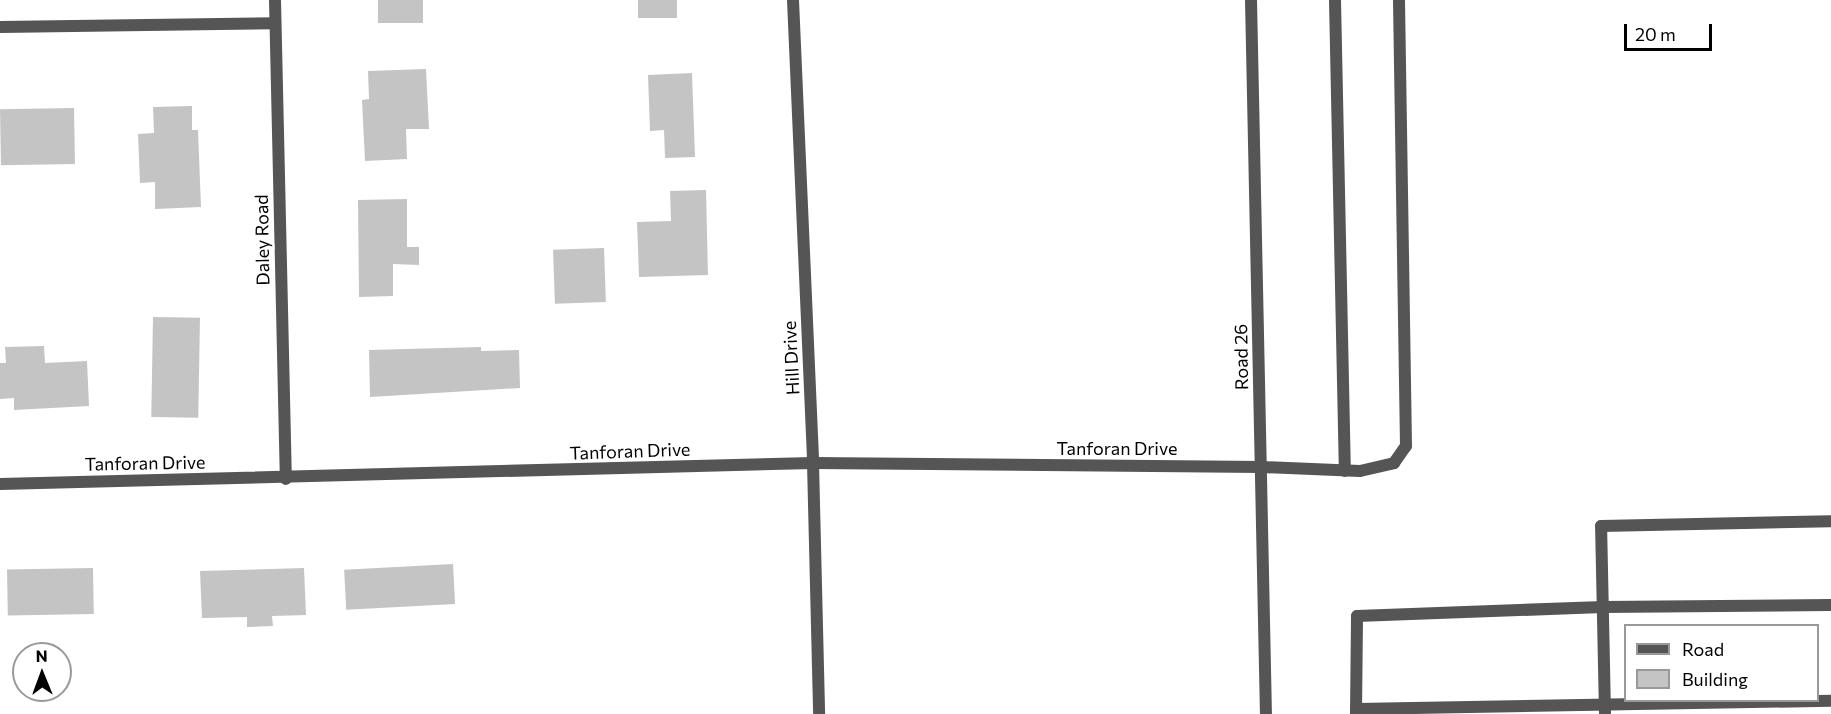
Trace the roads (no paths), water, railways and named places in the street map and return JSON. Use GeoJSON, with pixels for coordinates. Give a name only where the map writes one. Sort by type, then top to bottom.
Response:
{"type":"FeatureCollection","features":[{"type":"Feature","properties":{"kind":"street","name":"Daley Road"},"geometry":{"type":"LineString","coordinates":[[275,0],[286,479]]}},
{"type":"Feature","properties":{"kind":"street","name":"Hill Drive"},"geometry":{"type":"LineString","coordinates":[[793,0],[813,463],[819,714]]}},
{"type":"Feature","properties":{"kind":"street","name":"Road 26"},"geometry":{"type":"LineString","coordinates":[[1251,0],[1266,714]]}},
{"type":"Feature","properties":{"kind":"street"},"geometry":{"type":"LineString","coordinates":[[1335,0],[1345,471]]}},
{"type":"Feature","properties":{"kind":"street","name":"Tanforan Drive"},"geometry":{"type":"LineString","coordinates":[[0,484],[286,479],[813,463],[1262,467],[1345,471],[1394,463],[1406,446],[1399,0]]}},
{"type":"Feature","properties":{"kind":"street"},"geometry":{"type":"LineString","coordinates":[[0,27],[275,23]]}},
{"type":"Feature","properties":{"kind":"street"},"geometry":{"type":"LineString","coordinates":[[1605,710],[1601,526],[1831,521]]}},
{"type":"Feature","properties":{"kind":"street"},"geometry":{"type":"LineString","coordinates":[[1806,702],[1605,710],[1356,712],[1357,616],[1603,607],[1831,605]]}}]}
